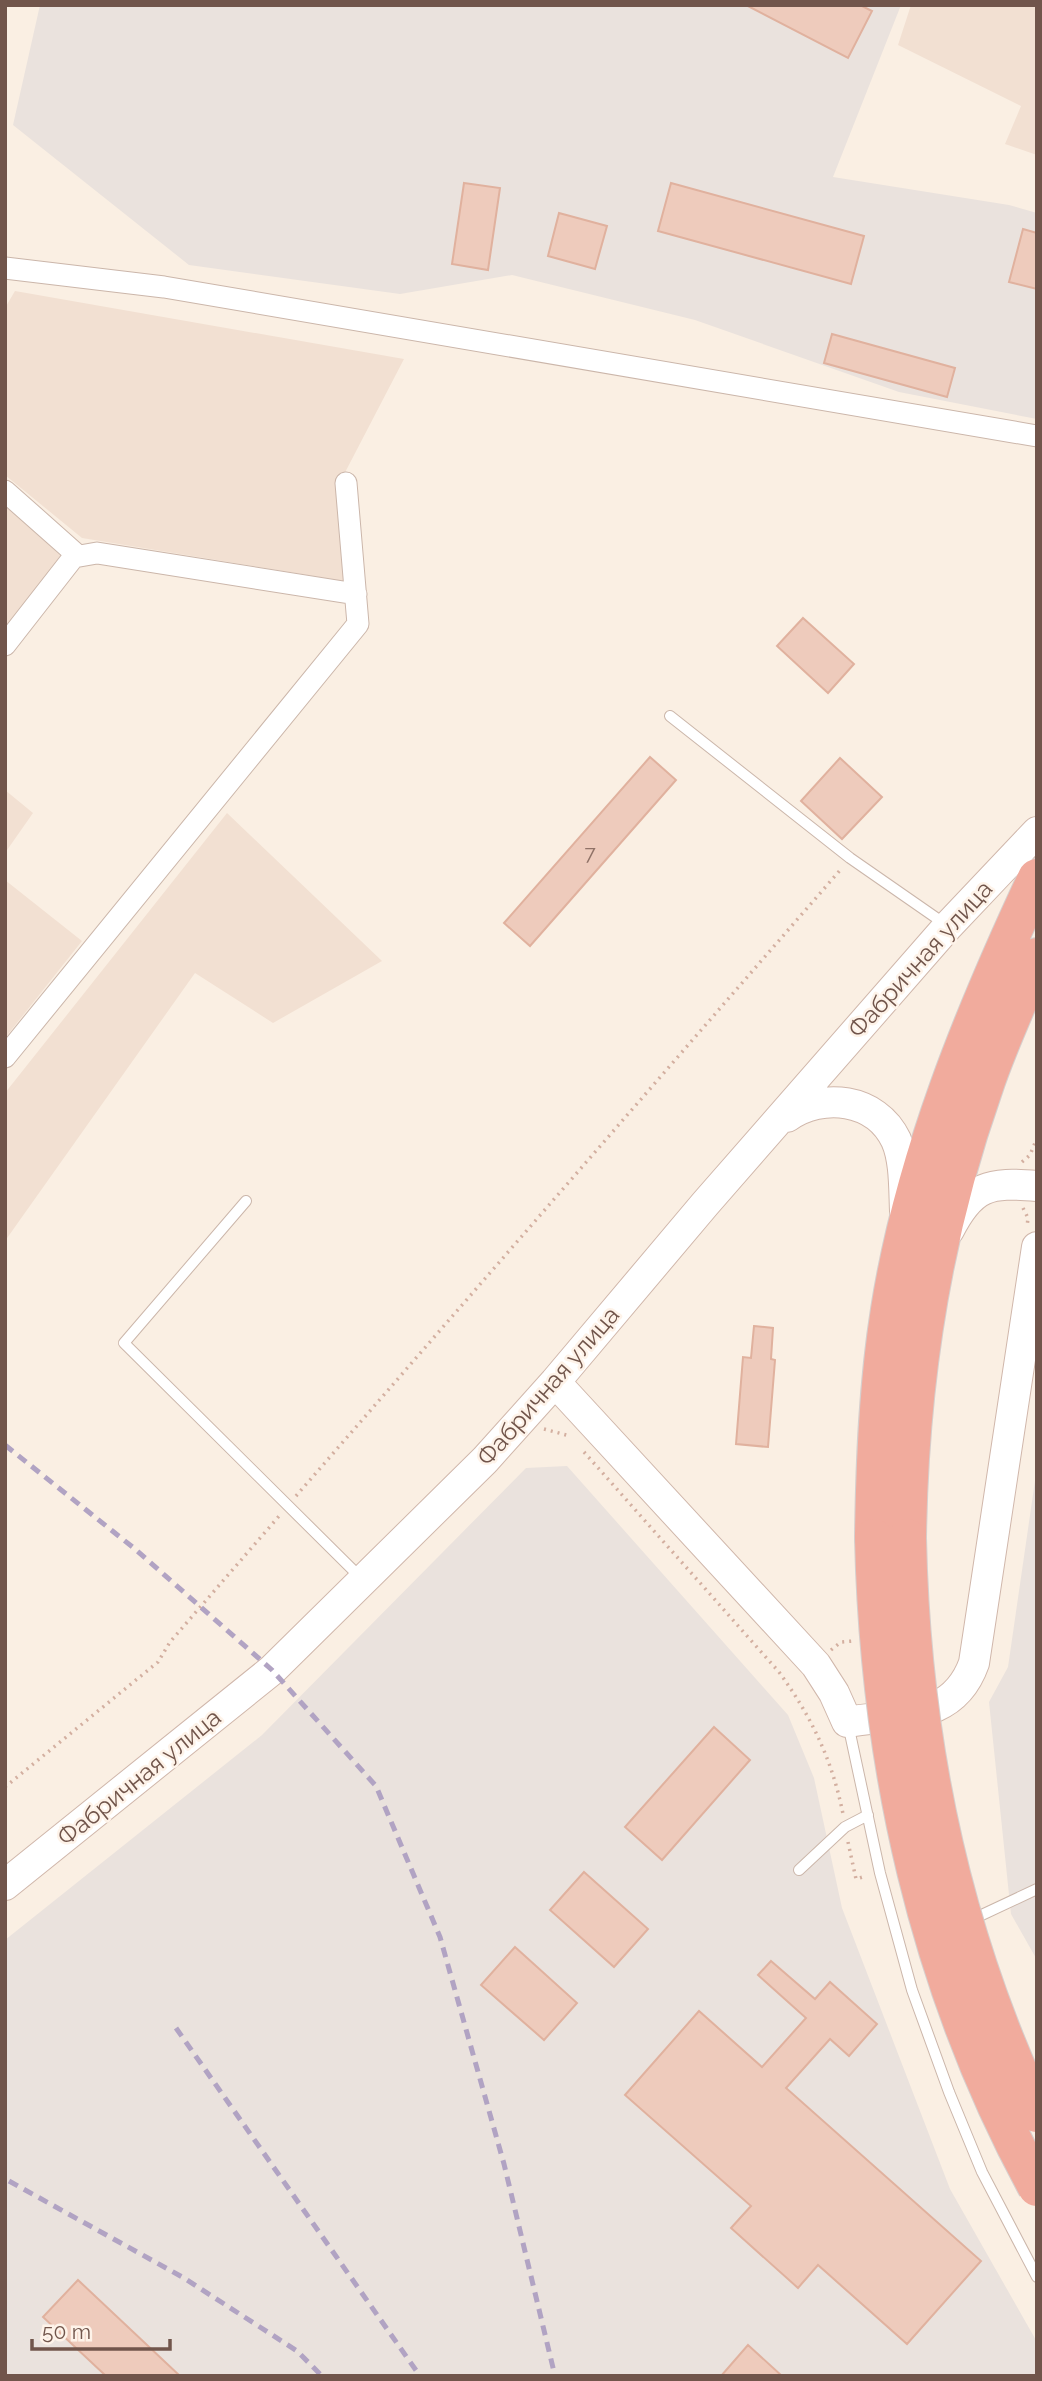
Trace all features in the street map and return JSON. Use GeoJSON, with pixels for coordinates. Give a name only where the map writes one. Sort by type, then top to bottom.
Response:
{"type":"FeatureCollection","features":[{"type":"Feature","properties":{"kind":"highway"},"geometry":{"type":"LineString","coordinates":[[1037,878],[975,1014],[951,1080],[906,1237],[890,1309],[874,1478],[890,1538],[937,1819],[972,1950],[1037,2113]]}},
{"type":"Feature","properties":{"kind":"highway"},"geometry":{"type":"LineString","coordinates":[[1037,957],[982,1091],[934,1262],[913,1414],[890,1538],[882,1684],[891,1754],[921,1894],[940,1961],[975,2054],[1037,2187]]}},
{"type":"Feature","properties":{"kind":"street"},"geometry":{"type":"LineString","coordinates":[[8,275],[164,287],[1037,436]]}},
{"type":"Feature","properties":{"kind":"street"},"geometry":{"type":"LineString","coordinates":[[5,1057],[358,624],[346,483]]}},
{"type":"Feature","properties":{"kind":"street"},"geometry":{"type":"LineString","coordinates":[[5,491],[76,554],[5,645]]}},
{"type":"Feature","properties":{"kind":"street"},"geometry":{"type":"LineString","coordinates":[[74,557],[97,553],[356,594]]}},
{"type":"Feature","properties":{"kind":"street","name":"Фабричная улица"},"geometry":{"type":"LineString","coordinates":[[5,1885],[272,1670],[507,1434],[555,1382],[948,926],[1037,832]]}},
{"type":"Feature","properties":{"kind":"street"},"geometry":{"type":"LineString","coordinates":[[770,1130],[798,1110],[816,1102],[855,1104],[871,1113],[896,1140],[901,1162],[906,1237]]}},
{"type":"Feature","properties":{"kind":"street"},"geometry":{"type":"LineString","coordinates":[[934,1262],[951,1226],[974,1194],[996,1184],[1027,1194]]}},
{"type":"Feature","properties":{"kind":"street"},"geometry":{"type":"LineString","coordinates":[[555,1382],[816,1665],[848,1722],[941,1706],[952,1700],[970,1676],[984,1616],[1031,1240]]}},
{"type":"Feature","properties":{"kind":"lane"},"geometry":{"type":"LineString","coordinates":[[670,716],[850,858],[948,926]]}},
{"type":"Feature","properties":{"kind":"lane"},"geometry":{"type":"LineString","coordinates":[[247,1201],[124,1343],[363,1580]]}},
{"type":"Feature","properties":{"kind":"lane"},"geometry":{"type":"LineString","coordinates":[[848,1722],[880,1873],[900,1947],[953,2103],[982,2172],[1037,2277]]}},
{"type":"Feature","properties":{"kind":"lane"},"geometry":{"type":"LineString","coordinates":[[799,1870],[845,1827],[868,1815]]}},
{"type":"Feature","properties":{"kind":"lane"},"geometry":{"type":"LineString","coordinates":[[924,1939],[1037,1889]]}},
{"type":"Feature","properties":{"kind":"lane"},"geometry":{"type":"LineString","coordinates":[[900,1947],[912,1943]]}},
{"type":"Feature","properties":{"kind":"path"},"geometry":{"type":"LineString","coordinates":[[5,1787],[158,1662],[170,1642],[850,858]]}},
{"type":"Feature","properties":{"kind":"path"},"geometry":{"type":"LineString","coordinates":[[1027,1194],[1031,1240]]}},
{"type":"Feature","properties":{"kind":"path"},"geometry":{"type":"LineString","coordinates":[[507,1434],[516,1443],[534,1430],[546,1429],[568,1435],[791,1689],[809,1715],[829,1760],[856,1879],[880,1873]]}},
{"type":"Feature","properties":{"kind":"path"},"geometry":{"type":"LineString","coordinates":[[791,1689],[841,1642],[866,1640]]}},
{"type":"Feature","properties":{"kind":"shaded area"},"geometry":{"type":"Polygon","coordinates":[[[40,5],[901,5],[833,177],[1009,205],[1037,213],[1037,419],[899,392],[695,320],[512,275],[400,294],[189,265],[13,125],[40,5]]]}},
{"type":"Feature","properties":{"kind":"shaded area"},"geometry":{"type":"Polygon","coordinates":[[[911,5],[1037,5],[1037,155],[1005,144],[1021,106],[898,45],[911,5]]]}},
{"type":"Feature","properties":{"kind":"shaded area"},"geometry":{"type":"Polygon","coordinates":[[[15,291],[404,359],[339,484],[344,581],[82,538],[5,475],[5,308],[15,291]]]}},
{"type":"Feature","properties":{"kind":"shaded area"},"geometry":{"type":"Polygon","coordinates":[[[5,502],[67,562],[5,635],[5,502]]]}},
{"type":"Feature","properties":{"kind":"shaded area"},"geometry":{"type":"Polygon","coordinates":[[[5,790],[33,813],[5,853],[5,790]]]}},
{"type":"Feature","properties":{"kind":"shaded area"},"geometry":{"type":"Polygon","coordinates":[[[227,813],[382,961],[273,1023],[195,973],[5,1241],[5,1093],[227,813]]]}},
{"type":"Feature","properties":{"kind":"shaded area"},"geometry":{"type":"Polygon","coordinates":[[[5,880],[82,941],[5,1038],[5,880]]]}},
{"type":"Feature","properties":{"kind":"shaded area"},"geometry":{"type":"Polygon","coordinates":[[[567,1466],[788,1715],[814,1778],[842,1908],[950,2189],[1037,2342],[1037,2376],[5,2376],[5,1940],[262,1735],[526,1468],[567,1466]]]}},
{"type":"Feature","properties":{"kind":"shaded area"},"geometry":{"type":"Polygon","coordinates":[[[1037,1467],[1037,1960],[1011,1914],[989,1702],[1008,1667],[1037,1467]]]}},
{"type":"Feature","properties":{"kind":"building"},"geometry":{"type":"Polygon","coordinates":[[[746,5],[860,5],[872,11],[848,58],[746,5]]]}},
{"type":"Feature","properties":{"kind":"building"},"geometry":{"type":"Polygon","coordinates":[[[464,183],[500,188],[488,270],[452,264],[464,183]]]}},
{"type":"Feature","properties":{"kind":"building"},"geometry":{"type":"Polygon","coordinates":[[[671,183],[864,236],[851,284],[658,231],[671,183]]]}},
{"type":"Feature","properties":{"kind":"building"},"geometry":{"type":"Polygon","coordinates":[[[559,213],[607,226],[595,269],[548,256],[559,213]]]}},
{"type":"Feature","properties":{"kind":"building"},"geometry":{"type":"Polygon","coordinates":[[[1023,229],[1037,233],[1037,289],[1009,282],[1023,229]]]}},
{"type":"Feature","properties":{"kind":"building"},"geometry":{"type":"Polygon","coordinates":[[[832,334],[955,368],[947,397],[824,363],[832,334]]]}},
{"type":"Feature","properties":{"kind":"building"},"geometry":{"type":"Polygon","coordinates":[[[803,618],[854,664],[828,693],[777,646],[803,618]]]}},
{"type":"Feature","properties":{"kind":"building"},"geometry":{"type":"Polygon","coordinates":[[[650,757],[676,780],[530,946],[504,923],[650,757]]]}},
{"type":"Feature","properties":{"kind":"building"},"geometry":{"type":"Polygon","coordinates":[[[840,758],[882,797],[842,839],[801,801],[840,758]]]}},
{"type":"Feature","properties":{"kind":"building"},"geometry":{"type":"Polygon","coordinates":[[[754,1326],[773,1328],[771,1359],[775,1360],[768,1447],[736,1444],[743,1357],[751,1358],[754,1326]]]}},
{"type":"Feature","properties":{"kind":"building"},"geometry":{"type":"Polygon","coordinates":[[[714,1727],[750,1760],[662,1860],[625,1827],[714,1727]]]}},
{"type":"Feature","properties":{"kind":"building"},"geometry":{"type":"Polygon","coordinates":[[[584,1872],[648,1929],[614,1967],[550,1910],[584,1872]]]}},
{"type":"Feature","properties":{"kind":"building"},"geometry":{"type":"Polygon","coordinates":[[[515,1947],[577,2003],[544,2040],[481,1985],[515,1947]]]}},
{"type":"Feature","properties":{"kind":"building"},"geometry":{"type":"Polygon","coordinates":[[[771,1961],[815,1999],[830,1982],[877,2024],[849,2056],[830,2039],[786,2088],[981,2261],[907,2344],[818,2265],[798,2288],[731,2228],[751,2206],[625,2095],[699,2011],[762,2067],[806,2018],[758,1975],[771,1961]]]}},
{"type":"Feature","properties":{"kind":"building"},"geometry":{"type":"Polygon","coordinates":[[[78,2280],[180,2376],[106,2376],[43,2317],[78,2280]]]}},
{"type":"Feature","properties":{"kind":"building"},"geometry":{"type":"Polygon","coordinates":[[[748,2345],[782,2376],[721,2376],[748,2345]]]}},
{"type":"Feature","properties":{"kind":"railway"},"geometry":{"type":"LineString","coordinates":[[5,1445],[135,1549],[272,1670],[376,1786],[440,1937],[504,2164],[555,2376]]}},
{"type":"Feature","properties":{"kind":"railway"},"geometry":{"type":"LineString","coordinates":[[176,2028],[420,2376]]}},
{"type":"Feature","properties":{"kind":"railway"},"geometry":{"type":"LineString","coordinates":[[9,2181],[184,2278],[297,2351],[322,2376]]}}]}
